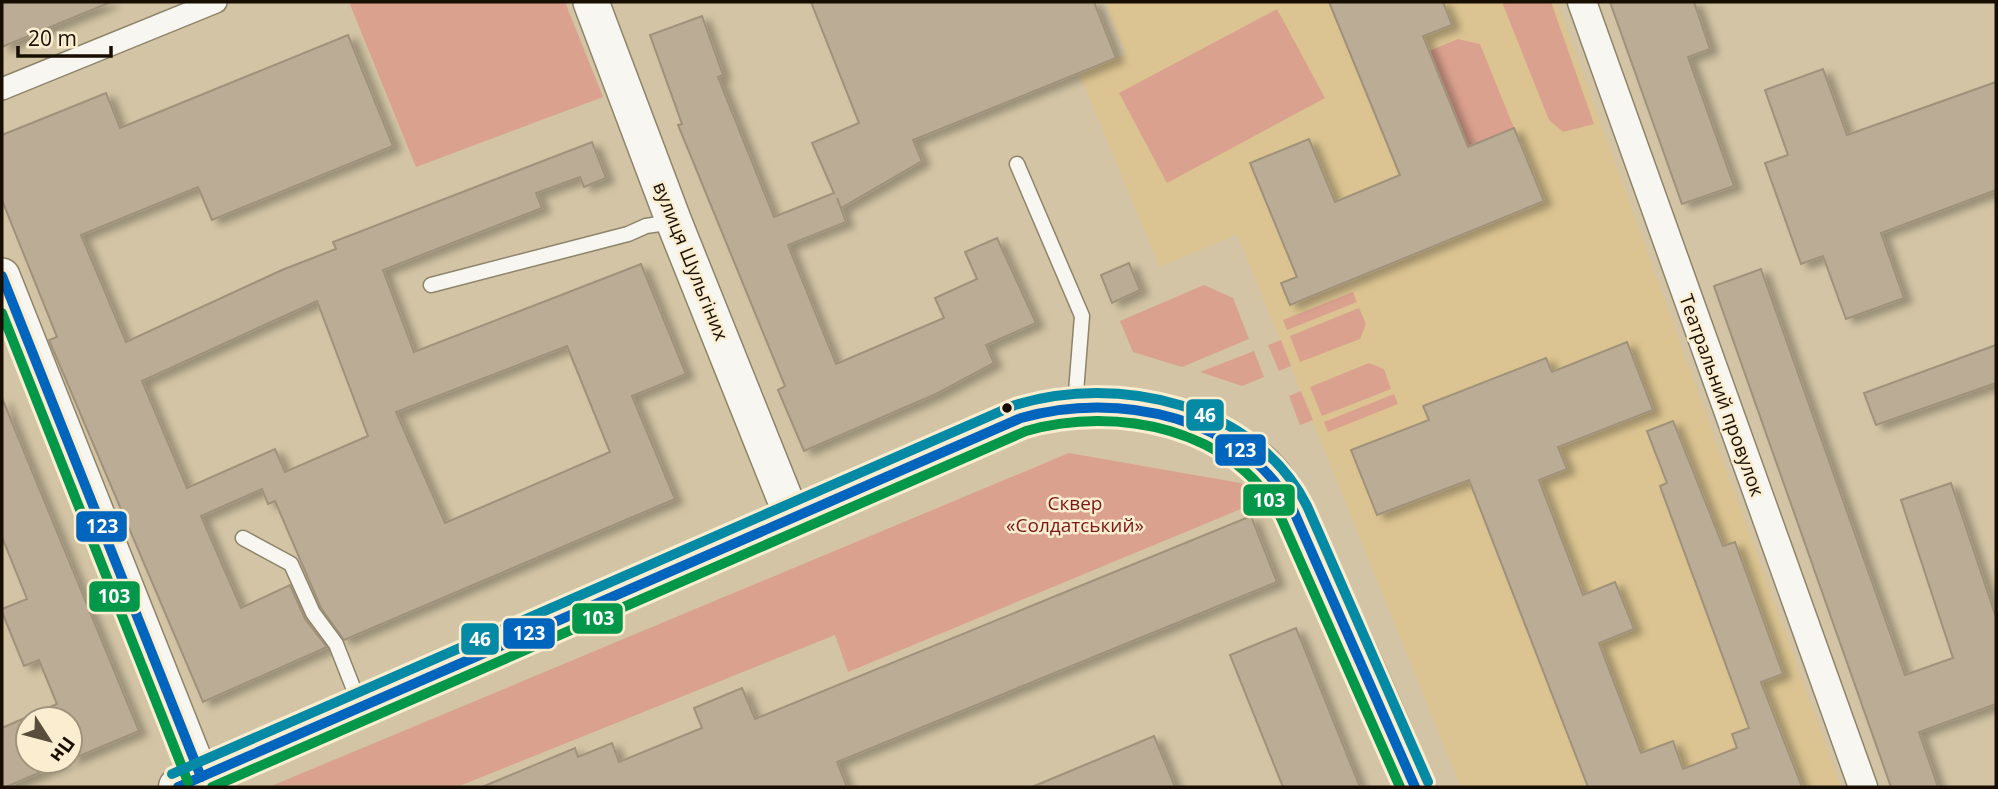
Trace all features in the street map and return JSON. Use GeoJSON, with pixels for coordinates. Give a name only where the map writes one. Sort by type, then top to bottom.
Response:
{"type":"FeatureCollection","features":[{"type":"Feature","properties":{"kind":"main road"},"geometry":{"type":"LineString","coordinates":[[195,784],[360,705],[1021,418],[1075,406],[1132,410],[1195,425],[1222,438],[1267,469],[1297,521],[1375,686],[1415,787]]}},
{"type":"Feature","properties":{"kind":"street"},"geometry":{"type":"LineString","coordinates":[[2,89],[216,2]]}},
{"type":"Feature","properties":{"kind":"street","name":"вулиця Шульгіних"},"geometry":{"type":"LineString","coordinates":[[591,2],[674,222],[793,519]]}},
{"type":"Feature","properties":{"kind":"street","name":"Театральний провулок"},"geometry":{"type":"LineString","coordinates":[[1581,2],[1863,787]]}},
{"type":"Feature","properties":{"kind":"street"},"geometry":{"type":"LineString","coordinates":[[2,276],[10,320],[195,784]]}},
{"type":"Feature","properties":{"kind":"lane"},"geometry":{"type":"LineString","coordinates":[[1017,164],[1082,316],[1075,406]]}},
{"type":"Feature","properties":{"kind":"lane"},"geometry":{"type":"LineString","coordinates":[[431,285],[628,234],[646,226],[674,222]]}},
{"type":"Feature","properties":{"kind":"lane"},"geometry":{"type":"LineString","coordinates":[[243,538],[292,564],[313,613],[336,643],[360,705]]}},
{"type":"Feature","properties":{"kind":"shaded area"},"geometry":{"type":"Polygon","coordinates":[[[1106,2],[1557,2],[1841,787],[1461,787],[1237,234],[1160,267],[1079,73],[1126,54],[1106,2]]]}},
{"type":"Feature","properties":{"kind":"green space"},"geometry":{"type":"Polygon","coordinates":[[[349,2],[565,2],[603,97],[416,167],[349,2]]]}},
{"type":"Feature","properties":{"kind":"green space"},"geometry":{"type":"Polygon","coordinates":[[[1502,2],[1551,2],[1594,124],[1563,132],[1549,120],[1502,2]]]}},
{"type":"Feature","properties":{"kind":"green space"},"geometry":{"type":"Polygon","coordinates":[[[1277,9],[1325,98],[1167,183],[1119,93],[1277,9]]]}},
{"type":"Feature","properties":{"kind":"green space"},"geometry":{"type":"Polygon","coordinates":[[[1458,39],[1480,44],[1514,128],[1468,147],[1429,51],[1458,39]]]}},
{"type":"Feature","properties":{"kind":"green space"},"geometry":{"type":"Polygon","coordinates":[[[1204,285],[1233,298],[1249,339],[1182,367],[1133,352],[1120,321],[1204,285]]]}},
{"type":"Feature","properties":{"kind":"green space"},"geometry":{"type":"Polygon","coordinates":[[[1353,292],[1357,302],[1287,330],[1283,320],[1353,292]]]}},
{"type":"Feature","properties":{"kind":"green space"},"geometry":{"type":"Polygon","coordinates":[[[1359,308],[1366,324],[1360,339],[1300,362],[1290,336],[1359,308]]]}},
{"type":"Feature","properties":{"kind":"green space"},"geometry":{"type":"Polygon","coordinates":[[[1281,340],[1291,366],[1279,371],[1268,345],[1281,340]]]}},
{"type":"Feature","properties":{"kind":"green space"},"geometry":{"type":"Polygon","coordinates":[[[1254,351],[1264,377],[1242,386],[1200,372],[1254,351]]]}},
{"type":"Feature","properties":{"kind":"green space"},"geometry":{"type":"Polygon","coordinates":[[[1369,363],[1384,369],[1391,389],[1322,416],[1310,387],[1369,363]]]}},
{"type":"Feature","properties":{"kind":"green space"},"geometry":{"type":"Polygon","coordinates":[[[1301,391],[1313,420],[1300,425],[1289,396],[1301,391]]]}},
{"type":"Feature","properties":{"kind":"green space"},"geometry":{"type":"Polygon","coordinates":[[[1394,394],[1398,404],[1328,432],[1324,422],[1394,394]]]}},
{"type":"Feature","properties":{"kind":"green space","name":"Сквер «Солдатський»"},"geometry":{"type":"Polygon","coordinates":[[[1069,453],[1240,483],[1265,499],[848,672],[835,635],[457,787],[269,787],[1069,453]]]}},
{"type":"Feature","properties":{"kind":"building"},"geometry":{"type":"Polygon","coordinates":[[[2,2],[111,2],[2,47],[2,2]]]}},
{"type":"Feature","properties":{"kind":"building"},"geometry":{"type":"Polygon","coordinates":[[[811,2],[1094,2],[1116,58],[913,140],[922,161],[841,208],[837,198],[846,222],[788,245],[836,364],[944,318],[935,298],[977,279],[965,252],[997,238],[1036,323],[986,345],[994,363],[936,394],[804,451],[778,390],[785,386],[678,125],[682,124],[650,35],[702,16],[723,75],[718,77],[774,217],[834,193],[812,143],[859,123],[811,2]]]}},
{"type":"Feature","properties":{"kind":"building"},"geometry":{"type":"Polygon","coordinates":[[[1329,2],[1443,2],[1452,25],[1423,36],[1468,147],[1514,128],[1544,201],[1290,305],[1281,283],[1297,277],[1250,163],[1309,139],[1335,202],[1400,175],[1329,2]]]}},
{"type":"Feature","properties":{"kind":"building"},"geometry":{"type":"Polygon","coordinates":[[[1610,2],[1694,2],[1710,49],[1688,57],[1734,186],[1682,204],[1610,2]]]}},
{"type":"Feature","properties":{"kind":"building"},"geometry":{"type":"Polygon","coordinates":[[[348,35],[393,146],[212,220],[198,187],[81,235],[126,342],[282,270],[336,249],[333,242],[592,142],[606,178],[584,187],[580,177],[536,193],[542,208],[383,270],[414,352],[641,264],[686,374],[632,396],[675,499],[344,640],[321,608],[275,501],[268,504],[262,489],[201,516],[241,608],[290,585],[305,619],[327,647],[203,702],[49,340],[57,337],[2,200],[2,135],[106,93],[120,128],[348,35]],[[317,301],[142,381],[187,488],[275,449],[285,472],[368,436],[317,301]],[[567,346],[396,412],[445,523],[610,452],[567,346]]]}},
{"type":"Feature","properties":{"kind":"building"},"geometry":{"type":"Polygon","coordinates":[[[1823,69],[1847,135],[1996,82],[1996,190],[1881,233],[1904,298],[1846,319],[1823,256],[1801,264],[1765,163],[1788,155],[1765,90],[1823,69]]]}},
{"type":"Feature","properties":{"kind":"building"},"geometry":{"type":"Polygon","coordinates":[[[1129,263],[1140,290],[1112,303],[1101,275],[1129,263]]]}},
{"type":"Feature","properties":{"kind":"building"},"geometry":{"type":"Polygon","coordinates":[[[1761,269],[1905,675],[1953,658],[1901,500],[1951,483],[1996,617],[1996,704],[1919,732],[1938,787],[1891,787],[1714,286],[1761,269]]]}},
{"type":"Feature","properties":{"kind":"building"},"geometry":{"type":"Polygon","coordinates":[[[1627,342],[1653,410],[1558,447],[1567,469],[1539,480],[1583,595],[1615,582],[1634,629],[1599,643],[1641,753],[1673,741],[1683,769],[1737,748],[1732,734],[1749,728],[1660,486],[1667,483],[1647,431],[1673,421],[1723,546],[1735,542],[1783,674],[1761,682],[1802,787],[1588,787],[1469,480],[1377,515],[1351,450],[1429,420],[1423,406],[1546,358],[1552,372],[1627,342]]]}},
{"type":"Feature","properties":{"kind":"building"},"geometry":{"type":"Polygon","coordinates":[[[1996,345],[1996,383],[1876,425],[1864,393],[1996,345]]]}},
{"type":"Feature","properties":{"kind":"building"},"geometry":{"type":"Polygon","coordinates":[[[2,398],[139,731],[84,754],[84,705],[55,705],[57,704],[39,660],[24,666],[2,612],[2,609],[27,599],[2,537],[2,398]]]}},
{"type":"Feature","properties":{"kind":"building"},"geometry":{"type":"Polygon","coordinates":[[[1251,516],[1277,582],[837,762],[847,787],[482,787],[575,748],[578,757],[612,743],[619,762],[702,728],[694,708],[742,688],[755,719],[1251,516]]]}},
{"type":"Feature","properties":{"kind":"building"},"geometry":{"type":"Polygon","coordinates":[[[1296,628],[1360,787],[1283,787],[1230,655],[1296,628]]]}},
{"type":"Feature","properties":{"kind":"building"},"geometry":{"type":"Polygon","coordinates":[[[14,723],[14,775],[34,775],[6,787],[2,787],[2,728],[14,723]]]}},
{"type":"Feature","properties":{"kind":"building"},"geometry":{"type":"Polygon","coordinates":[[[1154,736],[1175,787],[1032,787],[1154,736]]]}},
{"type":"Feature","properties":{"kind":"transit line","name":"123"},"geometry":{"type":"LineString","coordinates":[[2,276],[201,777]]}},
{"type":"Feature","properties":{"kind":"transit line","name":"103"},"geometry":{"type":"LineString","coordinates":[[2,313],[188,782]]}},
{"type":"Feature","properties":{"kind":"transit line","name":"46"},"geometry":{"type":"LineString","coordinates":[[172,774],[1015,405],[1055,396],[1097,393],[1139,396],[1180,405],[1219,421],[1254,443],[1284,471],[1307,506],[1428,782]]}},
{"type":"Feature","properties":{"kind":"transit line","name":"123"},"geometry":{"type":"LineString","coordinates":[[178,787],[1021,418],[1058,410],[1097,407],[1137,410],[1176,418],[1212,433],[1245,453],[1272,479],[1294,512],[1415,787]]}},
{"type":"Feature","properties":{"kind":"transit line","name":"103"},"geometry":{"type":"LineString","coordinates":[[212,787],[1026,431],[1097,421],[1134,423],[1170,431],[1204,444],[1235,463],[1261,487],[1281,518],[1400,787]]}}]}
